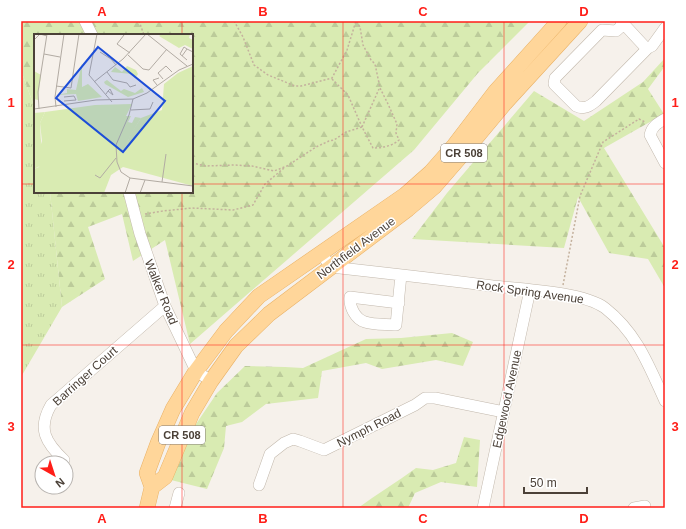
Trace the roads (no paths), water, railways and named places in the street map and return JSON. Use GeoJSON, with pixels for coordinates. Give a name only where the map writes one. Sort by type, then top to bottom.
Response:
{"type":"FeatureCollection","features":[{"type":"Feature","properties":{"kind":"main road","name":"Northfield Avenue"},"geometry":{"type":"LineString","coordinates":[[147,508],[152,487],[147,473],[173,409],[196,371],[226,331],[259,296],[405,195],[431,172],[495,92],[560,21]]}},
{"type":"Feature","properties":{"kind":"main road","name":"Northfield Avenue"},"geometry":{"type":"LineString","coordinates":[[152,487],[165,477],[192,413],[211,381],[236,346],[269,314],[408,209],[434,187],[505,102],[580,21]]}},
{"type":"Feature","properties":{"kind":"street"},"geometry":{"type":"LineString","coordinates":[[86,21],[92,34]]}},
{"type":"Feature","properties":{"kind":"street"},"geometry":{"type":"LineString","coordinates":[[648,48],[623,23],[616,31],[602,30],[555,78],[554,84],[576,106],[580,108],[588,107],[596,101],[648,48],[652,46],[665,28]]}},
{"type":"Feature","properties":{"kind":"street"},"geometry":{"type":"LineString","coordinates":[[665,118],[653,128],[650,135],[665,163]]}},
{"type":"Feature","properties":{"kind":"street","name":"Walker Road"},"geometry":{"type":"LineString","coordinates":[[129,193],[140,234],[165,306],[196,371]]}},
{"type":"Feature","properties":{"kind":"street"},"geometry":{"type":"LineString","coordinates":[[351,251],[356,263],[367,271]]}},
{"type":"Feature","properties":{"kind":"street"},"geometry":{"type":"LineString","coordinates":[[321,253],[331,267]]}},
{"type":"Feature","properties":{"kind":"street","name":"Rock Spring Avenue"},"geometry":{"type":"LineString","coordinates":[[331,267],[562,294],[575,296],[590,301],[604,307],[634,337],[665,401]]}},
{"type":"Feature","properties":{"kind":"street"},"geometry":{"type":"LineString","coordinates":[[398,303],[402,275]]}},
{"type":"Feature","properties":{"kind":"street","name":"Edgewood Avenue"},"geometry":{"type":"LineString","coordinates":[[486,507],[504,412],[530,290]]}},
{"type":"Feature","properties":{"kind":"street","name":"Barringer Court"},"geometry":{"type":"LineString","coordinates":[[59,455],[52,448],[45,433],[46,418],[51,405],[165,306]]}},
{"type":"Feature","properties":{"kind":"street"},"geometry":{"type":"LineString","coordinates":[[196,371],[211,381]]}},
{"type":"Feature","properties":{"kind":"street","name":"Nymph Road"},"geometry":{"type":"LineString","coordinates":[[259,484],[270,454],[284,443],[293,440],[300,441],[324,450],[402,411],[424,398],[435,398],[504,412]]}},
{"type":"Feature","properties":{"kind":"street"},"geometry":{"type":"LineString","coordinates":[[175,508],[179,493]]}}]}
